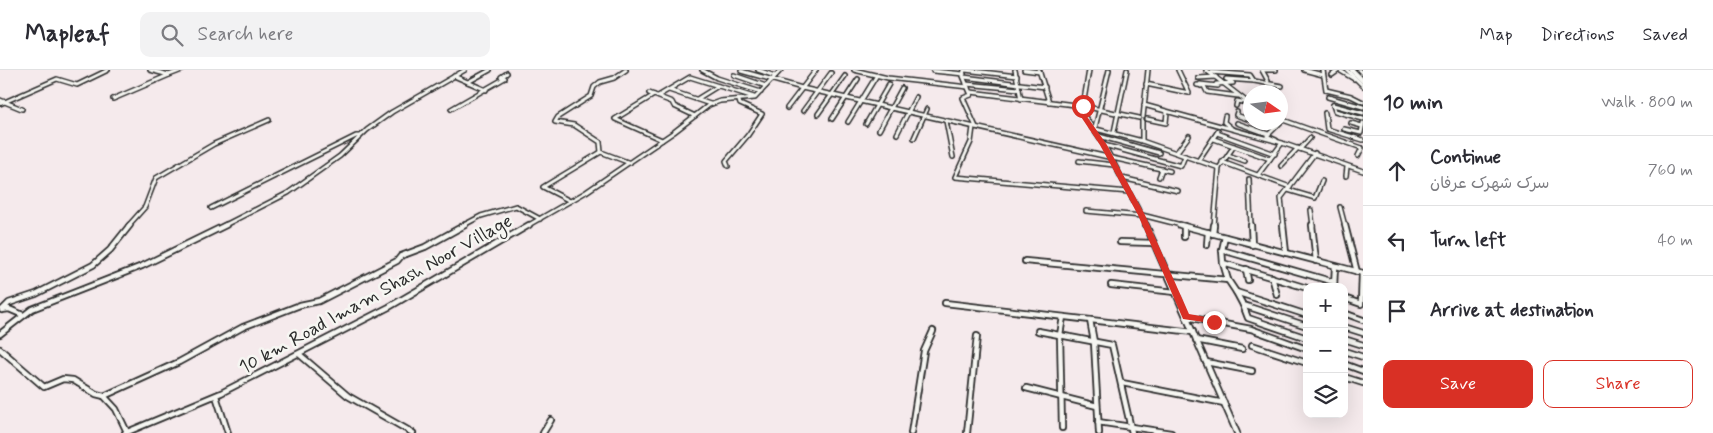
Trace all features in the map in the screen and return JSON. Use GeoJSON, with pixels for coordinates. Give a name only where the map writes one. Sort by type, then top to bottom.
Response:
{"type":"FeatureCollection","features":[{"type":"Feature","properties":{"kind":"highway"},"geometry":{"type":"LineString","coordinates":[[1353,70],[1363,80]]}},
{"type":"Feature","properties":{"kind":"street"},"geometry":{"type":"LineString","coordinates":[[0,104],[57,79],[77,85],[108,70]]}},
{"type":"Feature","properties":{"kind":"street"},"geometry":{"type":"LineString","coordinates":[[150,70],[169,75]]}},
{"type":"Feature","properties":{"kind":"street"},"geometry":{"type":"LineString","coordinates":[[113,98],[182,70]]}},
{"type":"Feature","properties":{"kind":"street"},"geometry":{"type":"LineString","coordinates":[[0,334],[32,309],[142,266],[288,193],[340,156],[360,136],[392,112],[465,70]]}},
{"type":"Feature","properties":{"kind":"street"},"geometry":{"type":"LineString","coordinates":[[468,82],[490,70]]}},
{"type":"Feature","properties":{"kind":"street"},"geometry":{"type":"LineString","coordinates":[[601,152],[600,142],[581,129],[570,124],[555,122],[558,117],[591,96],[594,87],[600,82],[614,78],[626,70]]}},
{"type":"Feature","properties":{"kind":"street"},"geometry":{"type":"LineString","coordinates":[[702,70],[717,78],[761,92]]}},
{"type":"Feature","properties":{"kind":"street"},"geometry":{"type":"LineString","coordinates":[[758,70],[775,76]]}},
{"type":"Feature","properties":{"kind":"street"},"geometry":{"type":"LineString","coordinates":[[669,90],[710,104],[720,101],[739,101],[754,98],[781,70]]}},
{"type":"Feature","properties":{"kind":"street"},"geometry":{"type":"LineString","coordinates":[[787,108],[816,70]]}},
{"type":"Feature","properties":{"kind":"street"},"geometry":{"type":"LineString","coordinates":[[854,70],[877,75],[967,86],[1020,89]]}},
{"type":"Feature","properties":{"kind":"street"},"geometry":{"type":"LineString","coordinates":[[1015,70],[1021,99]]}},
{"type":"Feature","properties":{"kind":"street"},"geometry":{"type":"LineString","coordinates":[[1024,70],[1040,71],[1049,102]]}},
{"type":"Feature","properties":{"kind":"street"},"geometry":{"type":"LineString","coordinates":[[1083,106],[1089,70]]}},
{"type":"Feature","properties":{"kind":"street"},"geometry":{"type":"LineString","coordinates":[[1094,128],[1109,70]]}},
{"type":"Feature","properties":{"kind":"street"},"geometry":{"type":"LineString","coordinates":[[1114,132],[1127,70]]}},
{"type":"Feature","properties":{"kind":"street"},"geometry":{"type":"LineString","coordinates":[[1142,141],[1148,70]]}},
{"type":"Feature","properties":{"kind":"street"},"geometry":{"type":"LineString","coordinates":[[1146,84],[1189,93],[1178,70]]}},
{"type":"Feature","properties":{"kind":"street"},"geometry":{"type":"LineString","coordinates":[[1248,70],[1254,81]]}},
{"type":"Feature","properties":{"kind":"street"},"geometry":{"type":"LineString","coordinates":[[1268,81],[1262,70],[1276,70]]}},
{"type":"Feature","properties":{"kind":"street"},"geometry":{"type":"LineString","coordinates":[[1304,70],[1323,74]]}},
{"type":"Feature","properties":{"kind":"street"},"geometry":{"type":"LineString","coordinates":[[1323,70],[1326,90],[1351,96],[1363,102]]}},
{"type":"Feature","properties":{"kind":"street"},"geometry":{"type":"LineString","coordinates":[[1340,70],[1349,77],[1357,79]]}},
{"type":"Feature","properties":{"kind":"street"},"geometry":{"type":"LineString","coordinates":[[1332,75],[1340,70],[1348,70],[1363,86]]}},
{"type":"Feature","properties":{"kind":"street"},"geometry":{"type":"LineString","coordinates":[[1359,70],[1363,74]]}},
{"type":"Feature","properties":{"kind":"street"},"geometry":{"type":"LineString","coordinates":[[741,71],[817,92],[1170,171]]}},
{"type":"Feature","properties":{"kind":"street"},"geometry":{"type":"LineString","coordinates":[[933,71],[1017,76]]}},
{"type":"Feature","properties":{"kind":"street"},"geometry":{"type":"LineString","coordinates":[[1207,71],[1250,75]]}},
{"type":"Feature","properties":{"kind":"street"},"geometry":{"type":"LineString","coordinates":[[1207,71],[1243,99]]}},
{"type":"Feature","properties":{"kind":"street"},"geometry":{"type":"LineString","coordinates":[[451,109],[505,78],[501,77],[506,73]]}},
{"type":"Feature","properties":{"kind":"street"},"geometry":{"type":"LineString","coordinates":[[803,111],[831,73]]}},
{"type":"Feature","properties":{"kind":"street"},"geometry":{"type":"LineString","coordinates":[[964,73],[1045,87]]}},
{"type":"Feature","properties":{"kind":"street"},"geometry":{"type":"LineString","coordinates":[[964,73],[967,86],[971,92],[1077,105],[1166,123],[1167,112]]}},
{"type":"Feature","properties":{"kind":"street"},"geometry":{"type":"LineString","coordinates":[[848,122],[877,75]]}},
{"type":"Feature","properties":{"kind":"street"},"geometry":{"type":"LineString","coordinates":[[454,76],[486,90]]}},
{"type":"Feature","properties":{"kind":"street"},"geometry":{"type":"LineString","coordinates":[[734,76],[766,86]]}},
{"type":"Feature","properties":{"kind":"street"},"geometry":{"type":"LineString","coordinates":[[818,114],[845,76]]}},
{"type":"Feature","properties":{"kind":"street"},"geometry":{"type":"LineString","coordinates":[[662,140],[615,120],[690,77],[754,98]]}},
{"type":"Feature","properties":{"kind":"street"},"geometry":{"type":"LineString","coordinates":[[1198,78],[1216,77]]}},
{"type":"Feature","properties":{"kind":"street"},"geometry":{"type":"LineString","coordinates":[[832,119],[858,79]]}},
{"type":"Feature","properties":{"kind":"street"},"geometry":{"type":"LineString","coordinates":[[1238,96],[1207,92],[1204,86],[1199,85],[1218,86],[1216,84],[1233,83],[1226,79],[1276,85]]}},
{"type":"Feature","properties":{"kind":"street"},"geometry":{"type":"LineString","coordinates":[[1000,80],[1002,88]]}},
{"type":"Feature","properties":{"kind":"street"},"geometry":{"type":"LineString","coordinates":[[866,124],[890,84]]}},
{"type":"Feature","properties":{"kind":"street"},"geometry":{"type":"LineString","coordinates":[[697,99],[718,86]]}},
{"type":"Feature","properties":{"kind":"street"},"geometry":{"type":"LineString","coordinates":[[879,130],[902,88]]}},
{"type":"Feature","properties":{"kind":"street"},"geometry":{"type":"LineString","coordinates":[[649,92],[672,102],[674,106],[695,116]]}},
{"type":"Feature","properties":{"kind":"street"},"geometry":{"type":"LineString","coordinates":[[971,92],[971,95],[963,98],[974,127],[971,142],[955,177],[1129,192]]}},
{"type":"Feature","properties":{"kind":"street"},"geometry":{"type":"LineString","coordinates":[[897,134],[916,97]]}},
{"type":"Feature","properties":{"kind":"street"},"geometry":{"type":"LineString","coordinates":[[1328,98],[1363,107]]}},
{"type":"Feature","properties":{"kind":"street"},"geometry":{"type":"LineString","coordinates":[[0,100],[22,109]]}},
{"type":"Feature","properties":{"kind":"street"},"geometry":{"type":"LineString","coordinates":[[728,166],[726,161],[748,135],[762,114],[740,104],[739,101]]}},
{"type":"Feature","properties":{"kind":"street"},"geometry":{"type":"LineString","coordinates":[[1236,106],[1237,102],[1243,103]]}},
{"type":"Feature","properties":{"kind":"street","name":"10 km Road Imam Shash Noor Village"},"geometry":{"type":"LineString","coordinates":[[126,432],[216,396],[389,307],[570,201],[631,162],[710,104]]}},
{"type":"Feature","properties":{"kind":"street"},"geometry":{"type":"LineString","coordinates":[[1077,105],[1104,145],[1142,216],[1237,433]]}},
{"type":"Feature","properties":{"kind":"street"},"geometry":{"type":"LineString","coordinates":[[1144,105],[1316,153],[1347,167],[1363,171]]}},
{"type":"Feature","properties":{"kind":"street"},"geometry":{"type":"LineString","coordinates":[[1363,113],[1333,105],[1335,111],[1363,119]]}},
{"type":"Feature","properties":{"kind":"street"},"geometry":{"type":"LineString","coordinates":[[914,138],[927,109]]}},
{"type":"Feature","properties":{"kind":"street"},"geometry":{"type":"LineString","coordinates":[[1237,112],[1236,115],[1243,118]]}},
{"type":"Feature","properties":{"kind":"street"},"geometry":{"type":"LineString","coordinates":[[1324,113],[1327,129],[1363,140]]}},
{"type":"Feature","properties":{"kind":"street"},"geometry":{"type":"LineString","coordinates":[[1225,116],[1224,122],[1233,129]]}},
{"type":"Feature","properties":{"kind":"street"},"geometry":{"type":"LineString","coordinates":[[1,310],[9,303],[36,294],[93,265],[110,250],[123,230],[134,221],[145,207],[156,178],[164,172],[214,144],[269,120]]}},
{"type":"Feature","properties":{"kind":"street"},"geometry":{"type":"LineString","coordinates":[[946,121],[953,157]]}},
{"type":"Feature","properties":{"kind":"street"},"geometry":{"type":"LineString","coordinates":[[1288,121],[1363,147],[1358,156]]}},
{"type":"Feature","properties":{"kind":"street"},"geometry":{"type":"LineString","coordinates":[[1237,123],[1268,134],[1267,136],[1282,143]]}},
{"type":"Feature","properties":{"kind":"street"},"geometry":{"type":"LineString","coordinates":[[1344,129],[1361,132],[1363,124],[1351,123]]}},
{"type":"Feature","properties":{"kind":"street"},"geometry":{"type":"LineString","coordinates":[[1094,128],[1114,132],[1219,168]]}},
{"type":"Feature","properties":{"kind":"street"},"geometry":{"type":"LineString","coordinates":[[1198,161],[1221,128]]}},
{"type":"Feature","properties":{"kind":"street"},"geometry":{"type":"LineString","coordinates":[[1268,134],[1272,130]]}},
{"type":"Feature","properties":{"kind":"street"},"geometry":{"type":"LineString","coordinates":[[1217,133],[1275,154]]}},
{"type":"Feature","properties":{"kind":"street"},"geometry":{"type":"LineString","coordinates":[[210,208],[296,164],[356,136],[360,136]]}},
{"type":"Feature","properties":{"kind":"street"},"geometry":{"type":"LineString","coordinates":[[1098,136],[1159,153]]}},
{"type":"Feature","properties":{"kind":"street"},"geometry":{"type":"LineString","coordinates":[[1176,152],[1189,136]]}},
{"type":"Feature","properties":{"kind":"street"},"geometry":{"type":"LineString","coordinates":[[1281,166],[1310,138]]}},
{"type":"Feature","properties":{"kind":"street"},"geometry":{"type":"LineString","coordinates":[[1214,139],[1270,159]]}},
{"type":"Feature","properties":{"kind":"street"},"geometry":{"type":"LineString","coordinates":[[1258,175],[1282,143]]}},
{"type":"Feature","properties":{"kind":"street"},"geometry":{"type":"LineString","coordinates":[[1104,145],[1181,166],[1185,156]]}},
{"type":"Feature","properties":{"kind":"street"},"geometry":{"type":"LineString","coordinates":[[1213,234],[1219,168],[1234,146]]}},
{"type":"Feature","properties":{"kind":"street"},"geometry":{"type":"LineString","coordinates":[[1153,167],[1156,158],[1163,148]]}},
{"type":"Feature","properties":{"kind":"street"},"geometry":{"type":"LineString","coordinates":[[570,201],[543,187],[601,152],[631,162]]}},
{"type":"Feature","properties":{"kind":"street"},"geometry":{"type":"LineString","coordinates":[[1286,253],[1281,198],[1316,153]]}},
{"type":"Feature","properties":{"kind":"street"},"geometry":{"type":"LineString","coordinates":[[1228,154],[1245,161]]}},
{"type":"Feature","properties":{"kind":"street"},"geometry":{"type":"LineString","coordinates":[[1079,161],[1114,165]]}},
{"type":"Feature","properties":{"kind":"street"},"geometry":{"type":"LineString","coordinates":[[1222,162],[1316,198],[1322,181]]}},
{"type":"Feature","properties":{"kind":"street"},"geometry":{"type":"LineString","coordinates":[[1346,176],[1347,167]]}},
{"type":"Feature","properties":{"kind":"street"},"geometry":{"type":"LineString","coordinates":[[1159,177],[1162,169]]}},
{"type":"Feature","properties":{"kind":"street"},"geometry":{"type":"LineString","coordinates":[[1122,178],[1178,192]]}},
{"type":"Feature","properties":{"kind":"street"},"geometry":{"type":"LineString","coordinates":[[1249,179],[1252,244]]}},
{"type":"Feature","properties":{"kind":"street"},"geometry":{"type":"LineString","coordinates":[[104,396],[179,362],[236,333],[243,327],[300,305],[319,301],[344,290],[397,261],[401,256],[425,247],[481,216],[516,206],[540,219]]}},
{"type":"Feature","properties":{"kind":"street"},"geometry":{"type":"LineString","coordinates":[[1340,207],[1357,272]]}},
{"type":"Feature","properties":{"kind":"street"},"geometry":{"type":"LineString","coordinates":[[1310,210],[1316,261]]}},
{"type":"Feature","properties":{"kind":"street"},"geometry":{"type":"LineString","coordinates":[[1086,211],[1142,216],[1363,273],[1361,304],[1348,299]]}},
{"type":"Feature","properties":{"kind":"street"},"geometry":{"type":"LineString","coordinates":[[1184,226],[1184,238]]}},
{"type":"Feature","properties":{"kind":"street"},"geometry":{"type":"LineString","coordinates":[[1207,245],[1208,232]]}},
{"type":"Feature","properties":{"kind":"street"},"geometry":{"type":"LineString","coordinates":[[1225,237],[1222,250],[1223,263],[1228,280],[1243,305],[1248,318],[1303,337]]}},
{"type":"Feature","properties":{"kind":"street"},"geometry":{"type":"LineString","coordinates":[[1120,242],[1154,243]]}},
{"type":"Feature","properties":{"kind":"street"},"geometry":{"type":"LineString","coordinates":[[1222,250],[1331,283]]}},
{"type":"Feature","properties":{"kind":"street"},"geometry":{"type":"LineString","coordinates":[[1026,261],[1228,280]]}},
{"type":"Feature","properties":{"kind":"street"},"geometry":{"type":"LineString","coordinates":[[1223,263],[1303,287]]}},
{"type":"Feature","properties":{"kind":"street"},"geometry":{"type":"LineString","coordinates":[[1334,283],[1335,266]]}},
{"type":"Feature","properties":{"kind":"street"},"geometry":{"type":"LineString","coordinates":[[1246,269],[1248,280]]}},
{"type":"Feature","properties":{"kind":"street"},"geometry":{"type":"LineString","coordinates":[[1272,277],[1277,296]]}},
{"type":"Feature","properties":{"kind":"street"},"geometry":{"type":"LineString","coordinates":[[1111,285],[1175,292]]}},
{"type":"Feature","properties":{"kind":"street"},"geometry":{"type":"LineString","coordinates":[[1236,292],[1303,313]]}},
{"type":"Feature","properties":{"kind":"street"},"geometry":{"type":"LineString","coordinates":[[945,303],[1193,332]]}},
{"type":"Feature","properties":{"kind":"street"},"geometry":{"type":"LineString","coordinates":[[1243,305],[1303,325]]}},
{"type":"Feature","properties":{"kind":"street"},"geometry":{"type":"LineString","coordinates":[[1,310],[9,309],[23,315]]}},
{"type":"Feature","properties":{"kind":"street"},"geometry":{"type":"LineString","coordinates":[[1348,314],[1363,320]]}},
{"type":"Feature","properties":{"kind":"street"},"geometry":{"type":"LineString","coordinates":[[1062,428],[1060,335],[1063,317]]}},
{"type":"Feature","properties":{"kind":"street"},"geometry":{"type":"LineString","coordinates":[[1186,317],[1251,329],[1303,348]]}},
{"type":"Feature","properties":{"kind":"street"},"geometry":{"type":"LineString","coordinates":[[1090,320],[1094,342],[1098,433]]}},
{"type":"Feature","properties":{"kind":"street"},"geometry":{"type":"LineString","coordinates":[[1347,328],[1363,334]]}},
{"type":"Feature","properties":{"kind":"street"},"geometry":{"type":"LineString","coordinates":[[1038,331],[1112,345],[1132,433]]}},
{"type":"Feature","properties":{"kind":"street"},"geometry":{"type":"LineString","coordinates":[[911,433],[924,351],[933,332]]}},
{"type":"Feature","properties":{"kind":"street"},"geometry":{"type":"LineString","coordinates":[[967,433],[977,336]]}},
{"type":"Feature","properties":{"kind":"street"},"geometry":{"type":"LineString","coordinates":[[1196,340],[1242,349]]}},
{"type":"Feature","properties":{"kind":"street"},"geometry":{"type":"LineString","coordinates":[[1348,340],[1363,345]]}},
{"type":"Feature","properties":{"kind":"street"},"geometry":{"type":"LineString","coordinates":[[1252,344],[1303,362]]}},
{"type":"Feature","properties":{"kind":"street"},"geometry":{"type":"LineString","coordinates":[[0,349],[44,387],[63,379],[73,380],[96,394],[104,396],[116,409],[126,432]]}},
{"type":"Feature","properties":{"kind":"street"},"geometry":{"type":"LineString","coordinates":[[1348,352],[1363,358]]}},
{"type":"Feature","properties":{"kind":"street"},"geometry":{"type":"LineString","coordinates":[[299,354],[348,396],[413,433]]}},
{"type":"Feature","properties":{"kind":"street"},"geometry":{"type":"LineString","coordinates":[[1206,362],[1252,371]]}},
{"type":"Feature","properties":{"kind":"street"},"geometry":{"type":"LineString","coordinates":[[1348,365],[1363,371]]}},
{"type":"Feature","properties":{"kind":"street"},"geometry":{"type":"LineString","coordinates":[[1348,378],[1363,383]]}},
{"type":"Feature","properties":{"kind":"street"},"geometry":{"type":"LineString","coordinates":[[1122,383],[1224,403]]}},
{"type":"Feature","properties":{"kind":"street"},"geometry":{"type":"LineString","coordinates":[[1026,388],[1097,406]]}},
{"type":"Feature","properties":{"kind":"street"},"geometry":{"type":"LineString","coordinates":[[216,396],[228,433]]}},
{"type":"Feature","properties":{"kind":"street"},"geometry":{"type":"LineString","coordinates":[[543,433],[551,420]]}},
{"type":"Feature","properties":{"kind":"street"},"geometry":{"type":"LineString","coordinates":[[1098,422],[1171,433]]}},
{"type":"Feature","properties":{"kind":"route"},"geometry":{"type":"LineString","coordinates":[[1083,106],[1077,105],[1104,145],[1142,215],[1186,317],[1214,322]]}}]}
